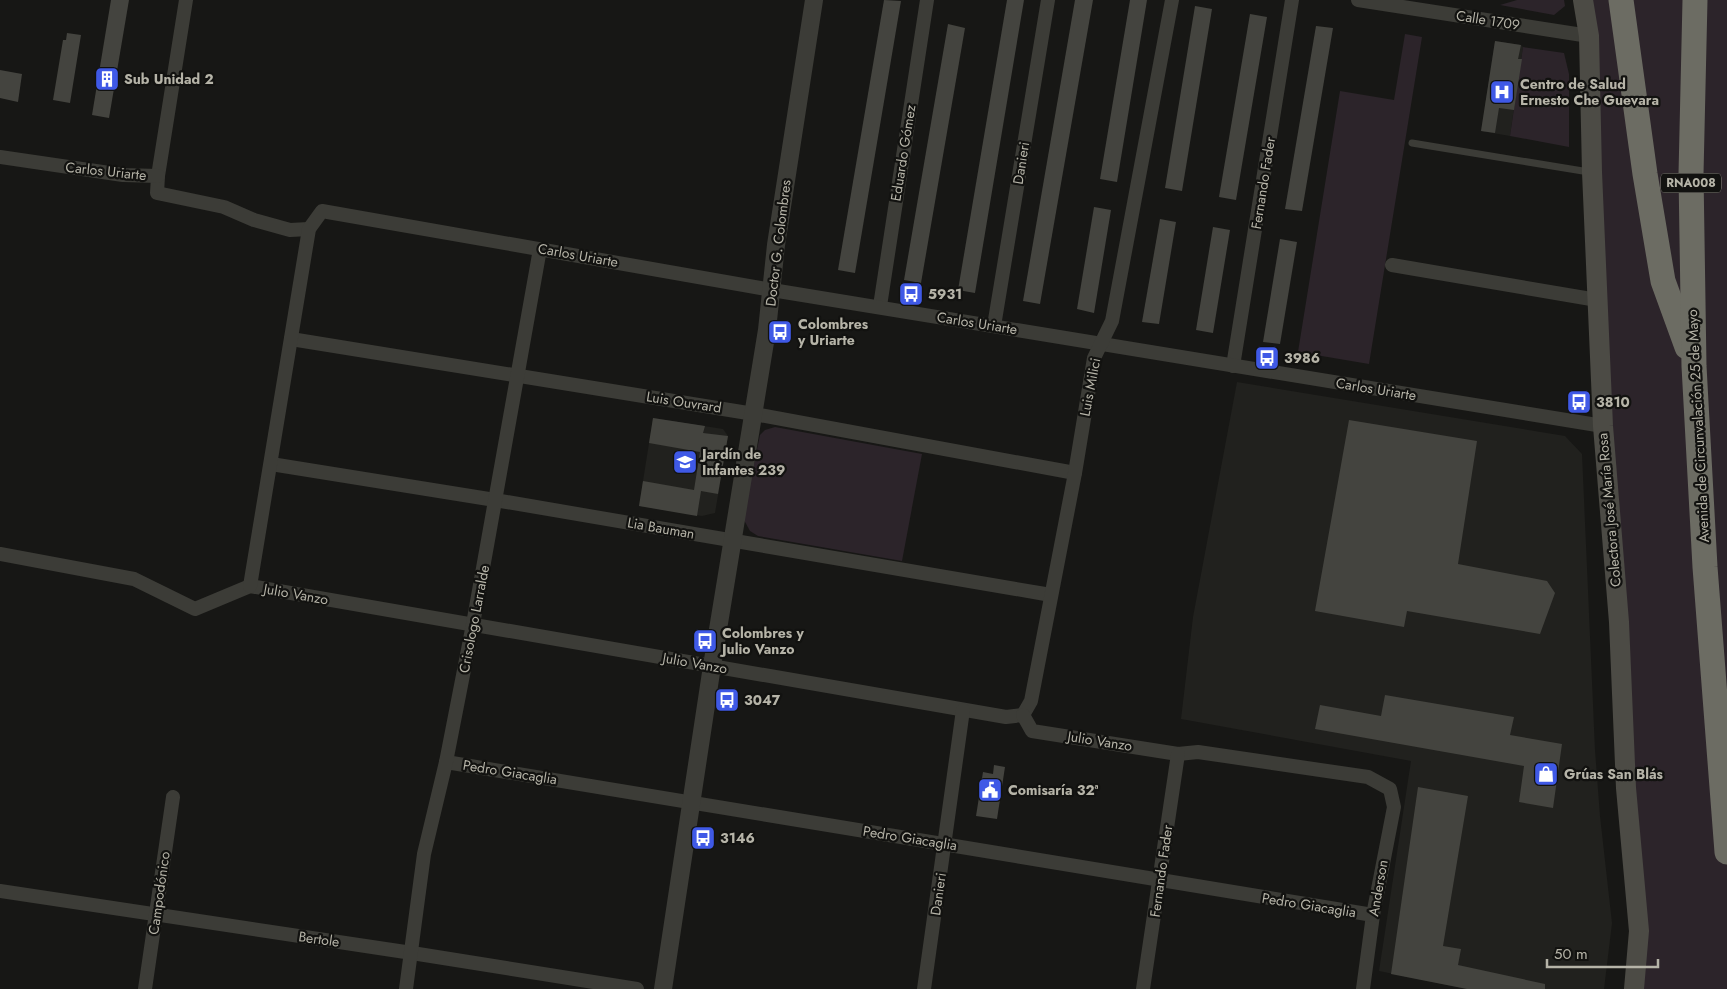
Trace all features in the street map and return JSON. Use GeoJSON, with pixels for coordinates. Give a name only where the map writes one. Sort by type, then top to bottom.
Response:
{"type":"FeatureCollection","features":[{"type":"Feature","properties":{"kind":"highway"},"geometry":{"type":"LineString","coordinates":[[1621,0],[1645,174],[1663,281],[1694,366]]}},
{"type":"Feature","properties":{"kind":"highway","name":"Avenida de Circunvalación 25 de Mayo"},"geometry":{"type":"LineString","coordinates":[[1695,0],[1691,174],[1694,366],[1705,567],[1727,852]]}},
{"type":"Feature","properties":{"kind":"main road","name":"Colectora José María Rosa"},"geometry":{"type":"LineString","coordinates":[[1583,0],[1589,36],[1592,172],[1603,426],[1619,622],[1626,788],[1640,931],[1634,989]]}},
{"type":"Feature","properties":{"kind":"street"},"geometry":{"type":"LineString","coordinates":[[158,176],[186,0]]}},
{"type":"Feature","properties":{"kind":"street","name":"Doctor G. Colombres"},"geometry":{"type":"LineString","coordinates":[[663,989],[712,666],[754,414],[772,290],[776,245],[814,0]]}},
{"type":"Feature","properties":{"kind":"street","name":"Eduardo Gómez"},"geometry":{"type":"LineString","coordinates":[[880,306],[927,0]]}},
{"type":"Feature","properties":{"kind":"street","name":"Danieri"},"geometry":{"type":"LineString","coordinates":[[994,326],[1048,0]]}},
{"type":"Feature","properties":{"kind":"street","name":"Luis Milici"},"geometry":{"type":"LineString","coordinates":[[1023,715],[1031,701],[1075,472],[1094,358],[1112,321],[1172,0]]}},
{"type":"Feature","properties":{"kind":"street","name":"Fernando Fader"},"geometry":{"type":"LineString","coordinates":[[1233,366],[1292,0]]}},
{"type":"Feature","properties":{"kind":"street","name":"Calle 1709"},"geometry":{"type":"LineString","coordinates":[[1358,0],[1589,36]]}},
{"type":"Feature","properties":{"kind":"street","name":"Carlos Uriarte"},"geometry":{"type":"LineString","coordinates":[[0,157],[123,175],[158,176],[157,194],[224,207],[254,220],[290,230],[309,229],[322,210],[772,290],[880,306],[1603,426]]}},
{"type":"Feature","properties":{"kind":"street"},"geometry":{"type":"LineString","coordinates":[[250,586],[309,229]]}},
{"type":"Feature","properties":{"kind":"street","name":"Crisologo Larralde"},"geometry":{"type":"LineString","coordinates":[[406,989],[424,854],[446,762],[473,624],[540,249]]}},
{"type":"Feature","properties":{"kind":"street"},"geometry":{"type":"LineString","coordinates":[[1392,265],[1597,300]]}},
{"type":"Feature","properties":{"kind":"street","name":"Luis Ouvrard"},"geometry":{"type":"LineString","coordinates":[[291,338],[754,414],[1075,472]]}},
{"type":"Feature","properties":{"kind":"street","name":"Lia Bauman"},"geometry":{"type":"LineString","coordinates":[[271,464],[496,500],[1051,595]]}},
{"type":"Feature","properties":{"kind":"street","name":"Julio Vanzo"},"geometry":{"type":"LineString","coordinates":[[0,554],[134,579],[194,609],[250,586],[963,710],[1006,717],[1023,715],[1032,731],[1178,754],[1198,752],[1368,777],[1390,789]]}},
{"type":"Feature","properties":{"kind":"street","name":"Danieri"},"geometry":{"type":"LineString","coordinates":[[924,989],[963,710]]}},
{"type":"Feature","properties":{"kind":"street","name":"Fernando Fader"},"geometry":{"type":"LineString","coordinates":[[1143,989],[1178,754]]}},
{"type":"Feature","properties":{"kind":"street","name":"Pedro Giacaglia"},"geometry":{"type":"LineString","coordinates":[[446,762],[1373,915]]}},
{"type":"Feature","properties":{"kind":"street","name":"Anderson"},"geometry":{"type":"LineString","coordinates":[[1363,989],[1373,915],[1394,807],[1390,789]]}},
{"type":"Feature","properties":{"kind":"street","name":"Campodónico"},"geometry":{"type":"LineString","coordinates":[[145,989],[173,797]]}},
{"type":"Feature","properties":{"kind":"street","name":"Bertole"},"geometry":{"type":"LineString","coordinates":[[0,891],[637,989]]}},
{"type":"Feature","properties":{"kind":"lane"},"geometry":{"type":"LineString","coordinates":[[1412,142],[1592,172]]}},
{"type":"Feature","properties":{"kind":"shaded area"},"geometry":{"type":"Polygon","coordinates":[[[1517,0],[1564,0],[1565,6],[1554,15],[1500,5],[1517,0]]]}},
{"type":"Feature","properties":{"kind":"shaded area"},"geometry":{"type":"Polygon","coordinates":[[[1583,0],[1727,0],[1727,989],[1634,989],[1583,0]]]}},
{"type":"Feature","properties":{"kind":"shaded area"},"geometry":{"type":"Polygon","coordinates":[[[1405,34],[1422,37],[1369,364],[1298,352],[1340,91],[1394,100],[1405,34]]]}},
{"type":"Feature","properties":{"kind":"shaded area","name":"Centro de Salud Ernesto Che Guevara"},"geometry":{"type":"Polygon","coordinates":[[[1495,41],[1521,45],[1523,47],[1510,136],[1481,131],[1495,41]]]}},
{"type":"Feature","properties":{"kind":"shaded area"},"geometry":{"type":"Polygon","coordinates":[[[1523,47],[1564,53],[1569,74],[1569,147],[1510,136],[1523,47]]]}},
{"type":"Feature","properties":{"kind":"shaded area"},"geometry":{"type":"Polygon","coordinates":[[[1237,382],[1565,436],[1582,454],[1595,750],[1612,923],[1604,989],[1467,989],[1379,971],[1411,761],[1181,719],[1193,617],[1237,382]]]}},
{"type":"Feature","properties":{"kind":"shaded area","name":"Jardín de Infantes 239"},"geometry":{"type":"Polygon","coordinates":[[[653,418],[723,429],[728,436],[715,513],[702,516],[639,506],[653,418]]]}},
{"type":"Feature","properties":{"kind":"shaded area"},"geometry":{"type":"Polygon","coordinates":[[[775,427],[922,454],[902,561],[758,536],[750,531],[744,520],[745,508],[760,435],[765,430],[775,427]]]}},
{"type":"Feature","properties":{"kind":"building","name":"Sub Unidad 2"},"geometry":{"type":"Polygon","coordinates":[[[111,0],[129,0],[109,118],[92,115],[111,0]]]}},
{"type":"Feature","properties":{"kind":"building"},"geometry":{"type":"Polygon","coordinates":[[[884,0],[901,1],[855,273],[838,270],[884,0]]]}},
{"type":"Feature","properties":{"kind":"building"},"geometry":{"type":"Polygon","coordinates":[[[1007,0],[1024,0],[975,293],[958,290],[1007,0]]]}},
{"type":"Feature","properties":{"kind":"building"},"geometry":{"type":"Polygon","coordinates":[[[1075,0],[1093,0],[1040,304],[1023,301],[1075,0]]]}},
{"type":"Feature","properties":{"kind":"building"},"geometry":{"type":"Polygon","coordinates":[[[1130,0],[1147,0],[1117,182],[1100,179],[1130,0]]]}},
{"type":"Feature","properties":{"kind":"building"},"geometry":{"type":"Polygon","coordinates":[[[1195,6],[1212,9],[1182,191],[1165,188],[1195,6]]]}},
{"type":"Feature","properties":{"kind":"building"},"geometry":{"type":"Polygon","coordinates":[[[1250,14],[1267,17],[1236,200],[1219,197],[1250,14]]]}},
{"type":"Feature","properties":{"kind":"building"},"geometry":{"type":"Polygon","coordinates":[[[948,24],[965,28],[921,283],[904,280],[948,24]]]}},
{"type":"Feature","properties":{"kind":"building"},"geometry":{"type":"Polygon","coordinates":[[[1316,26],[1333,28],[1302,211],[1285,209],[1316,26]]]}},
{"type":"Feature","properties":{"kind":"building"},"geometry":{"type":"Polygon","coordinates":[[[67,33],[81,35],[70,103],[53,100],[63,40],[66,40],[67,33]]]}},
{"type":"Feature","properties":{"kind":"building","name":"Centro de Salud Ernesto Che Guevara"},"geometry":{"type":"Polygon","coordinates":[[[1495,41],[1521,45],[1518,59],[1522,59],[1514,110],[1499,108],[1495,133],[1481,131],[1495,41]]]}},
{"type":"Feature","properties":{"kind":"building"},"geometry":{"type":"Polygon","coordinates":[[[0,70],[22,74],[18,102],[0,98],[0,70]]]}},
{"type":"Feature","properties":{"kind":"building"},"geometry":{"type":"Polygon","coordinates":[[[1094,207],[1111,210],[1094,313],[1077,309],[1094,207]]]}},
{"type":"Feature","properties":{"kind":"building"},"geometry":{"type":"Polygon","coordinates":[[[1160,219],[1176,222],[1159,324],[1142,322],[1160,219]]]}},
{"type":"Feature","properties":{"kind":"building"},"geometry":{"type":"Polygon","coordinates":[[[1213,227],[1230,230],[1213,333],[1196,330],[1213,227]]]}},
{"type":"Feature","properties":{"kind":"building"},"geometry":{"type":"Polygon","coordinates":[[[1280,239],[1297,242],[1280,344],[1263,342],[1280,239]]]}},
{"type":"Feature","properties":{"kind":"building","name":"Jardín de Infantes 239"},"geometry":{"type":"Polygon","coordinates":[[[653,418],[705,426],[703,433],[728,436],[718,494],[701,491],[697,516],[639,506],[643,481],[694,490],[700,452],[649,443],[653,418]]]}},
{"type":"Feature","properties":{"kind":"building"},"geometry":{"type":"Polygon","coordinates":[[[1349,420],[1477,441],[1458,564],[1547,581],[1555,593],[1540,634],[1407,611],[1404,627],[1315,611],[1349,420]]]}},
{"type":"Feature","properties":{"kind":"building"},"geometry":{"type":"Polygon","coordinates":[[[1385,695],[1514,717],[1510,735],[1562,744],[1553,808],[1519,802],[1524,766],[1315,729],[1320,705],[1381,716],[1385,695]]]}},
{"type":"Feature","properties":{"kind":"building"},"geometry":{"type":"Polygon","coordinates":[[[994,765],[1005,767],[997,819],[976,816],[983,772],[993,774],[994,765]]]}},
{"type":"Feature","properties":{"kind":"building"},"geometry":{"type":"Polygon","coordinates":[[[1418,787],[1468,796],[1443,946],[1461,949],[1458,965],[1545,984],[1545,989],[1467,989],[1391,974],[1418,787]]]}},
{"type":"Feature","properties":{"kind":"place","name":"Sub Unidad 2"},"geometry":{"type":"Point","coordinates":[107,79]}},
{"type":"Feature","properties":{"kind":"place","name":"Centro de Salud Ernesto Che Guevara"},"geometry":{"type":"Point","coordinates":[1502,92]}},
{"type":"Feature","properties":{"kind":"place","name":"5931"},"geometry":{"type":"Point","coordinates":[911,294]}},
{"type":"Feature","properties":{"kind":"place","name":"Colombres y Uriarte"},"geometry":{"type":"Point","coordinates":[780,332]}},
{"type":"Feature","properties":{"kind":"place","name":"3986"},"geometry":{"type":"Point","coordinates":[1267,358]}},
{"type":"Feature","properties":{"kind":"place","name":"3810"},"geometry":{"type":"Point","coordinates":[1579,402]}},
{"type":"Feature","properties":{"kind":"place","name":"Jardín de Infantes 239"},"geometry":{"type":"Point","coordinates":[685,462]}},
{"type":"Feature","properties":{"kind":"place","name":"Colombres y Julio Vanzo"},"geometry":{"type":"Point","coordinates":[705,641]}},
{"type":"Feature","properties":{"kind":"place","name":"3047"},"geometry":{"type":"Point","coordinates":[727,700]}},
{"type":"Feature","properties":{"kind":"place","name":"Grúas San Blás"},"geometry":{"type":"Point","coordinates":[1546,774]}},
{"type":"Feature","properties":{"kind":"place","name":"Comisaría 32ª"},"geometry":{"type":"Point","coordinates":[990,790]}},
{"type":"Feature","properties":{"kind":"place","name":"3146"},"geometry":{"type":"Point","coordinates":[703,838]}}]}
